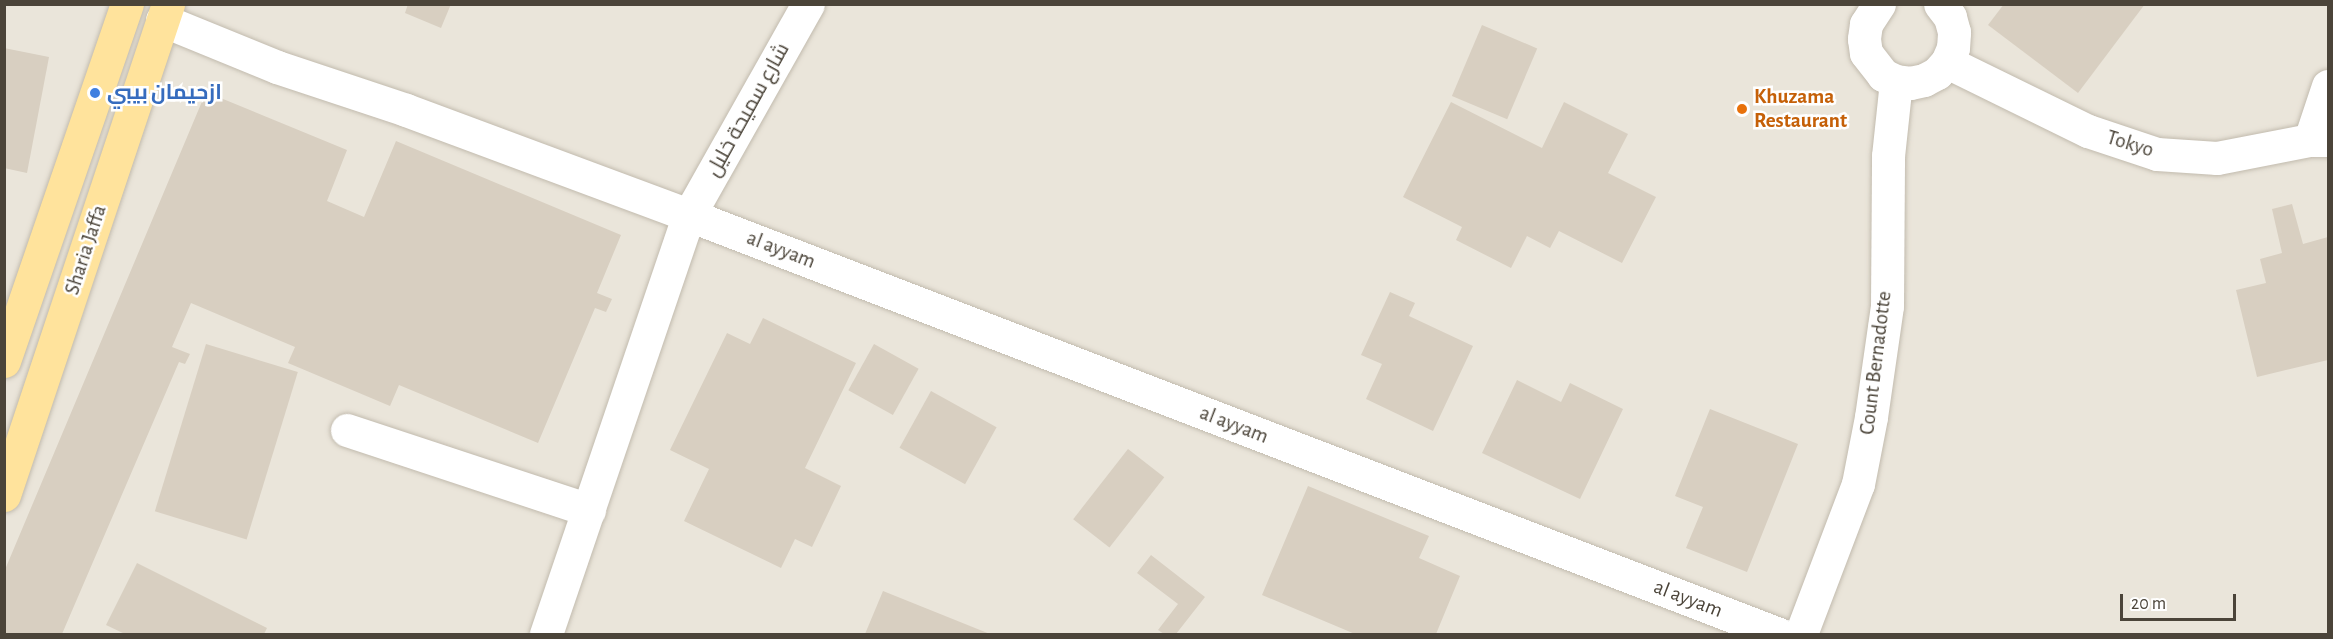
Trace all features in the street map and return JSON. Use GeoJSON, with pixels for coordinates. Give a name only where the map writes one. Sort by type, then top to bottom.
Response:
{"type":"FeatureCollection","features":[{"type":"Feature","properties":{"kind":"main road","name":"Sharia Jaffa"},"geometry":{"type":"LineString","coordinates":[[4,362],[127,4]]}},
{"type":"Feature","properties":{"kind":"main road","name":"Sharia Jaffa"},"geometry":{"type":"LineString","coordinates":[[4,495],[165,12]]}},
{"type":"Feature","properties":{"kind":"street","name":"شارع سميحة خليل"},"geometry":{"type":"LineString","coordinates":[[546,634],[689,215],[808,4]]}},
{"type":"Feature","properties":{"kind":"street"},"geometry":{"type":"LineString","coordinates":[[1872,7],[1864,39],[1866,53],[1883,75],[1896,81],[1910,83],[1924,80],[1937,73],[1947,62],[1953,48],[1954,32],[1950,17],[1940,4]]}},
{"type":"Feature","properties":{"kind":"street","name":"al ayyam"},"geometry":{"type":"LineString","coordinates":[[165,12],[277,67],[417,114],[689,215],[1779,634]]}},
{"type":"Feature","properties":{"kind":"street","name":"Tokyo"},"geometry":{"type":"LineString","coordinates":[[1947,62],[2088,131],[2157,154],[2217,158],[2319,140]]}},
{"type":"Feature","properties":{"kind":"street","name":"Count Bernadotte"},"geometry":{"type":"LineString","coordinates":[[1801,634],[1858,484],[1871,417],[1887,306],[1888,156],[1896,81]]}},
{"type":"Feature","properties":{"kind":"street"},"geometry":{"type":"LineString","coordinates":[[2319,140],[2328,86]]}},
{"type":"Feature","properties":{"kind":"street"},"geometry":{"type":"LineString","coordinates":[[347,430],[589,510]]}},
{"type":"Feature","properties":{"kind":"shaded area"},"geometry":{"type":"Polygon","coordinates":[[[5,5],[2328,5],[2328,634],[5,634],[5,5]]]}},
{"type":"Feature","properties":{"kind":"building"},"geometry":{"type":"Polygon","coordinates":[[[408,4],[451,4],[441,28],[405,13],[408,4]]]}},
{"type":"Feature","properties":{"kind":"building"},"geometry":{"type":"Polygon","coordinates":[[[2004,4],[2145,4],[2078,93],[1988,25],[2004,4]]]}},
{"type":"Feature","properties":{"kind":"building"},"geometry":{"type":"Polygon","coordinates":[[[1482,25],[1537,48],[1507,119],[1452,96],[1482,25]]]}},
{"type":"Feature","properties":{"kind":"building"},"geometry":{"type":"Polygon","coordinates":[[[4,48],[49,57],[27,173],[4,168],[4,48]]]}},
{"type":"Feature","properties":{"kind":"building"},"geometry":{"type":"Polygon","coordinates":[[[206,92],[347,150],[327,201],[364,217],[396,141],[621,235],[597,293],[612,299],[606,312],[595,308],[538,443],[399,385],[390,406],[288,363],[295,347],[191,303],[172,347],[190,354],[185,364],[179,362],[62,634],[4,634],[4,572],[206,92]]]}},
{"type":"Feature","properties":{"kind":"building"},"geometry":{"type":"Polygon","coordinates":[[[1451,102],[1542,148],[1564,102],[1628,134],[1608,173],[1656,197],[1622,263],[1559,231],[1550,248],[1527,236],[1511,268],[1456,240],[1462,227],[1403,197],[1451,102]]]}},
{"type":"Feature","properties":{"kind":"building"},"geometry":{"type":"Polygon","coordinates":[[[2292,204],[2303,244],[2328,237],[2328,360],[2257,377],[2236,290],[2266,283],[2260,259],[2282,253],[2272,209],[2292,204]]]}},
{"type":"Feature","properties":{"kind":"building"},"geometry":{"type":"Polygon","coordinates":[[[1390,292],[1415,303],[1409,316],[1473,346],[1433,431],[1366,399],[1382,364],[1361,355],[1390,292]]]}},
{"type":"Feature","properties":{"kind":"building"},"geometry":{"type":"Polygon","coordinates":[[[763,318],[856,363],[805,468],[841,486],[812,547],[795,539],[781,568],[684,521],[709,469],[670,450],[727,333],[750,344],[763,318]]]}},
{"type":"Feature","properties":{"kind":"building"},"geometry":{"type":"Polygon","coordinates":[[[206,344],[298,372],[247,539],[155,511],[206,344]]]}},
{"type":"Feature","properties":{"kind":"building"},"geometry":{"type":"Polygon","coordinates":[[[874,344],[919,369],[893,415],[848,390],[874,344]]]}},
{"type":"Feature","properties":{"kind":"building"},"geometry":{"type":"Polygon","coordinates":[[[1517,380],[1561,402],[1570,383],[1623,409],[1580,499],[1482,453],[1517,380]]]}},
{"type":"Feature","properties":{"kind":"building"},"geometry":{"type":"Polygon","coordinates":[[[931,391],[997,427],[965,484],[899,448],[931,391]]]}},
{"type":"Feature","properties":{"kind":"building"},"geometry":{"type":"Polygon","coordinates":[[[1710,409],[1798,444],[1747,572],[1686,548],[1703,507],[1675,496],[1710,409]]]}},
{"type":"Feature","properties":{"kind":"building"},"geometry":{"type":"Polygon","coordinates":[[[1128,449],[1164,477],[1109,547],[1073,519],[1128,449]]]}},
{"type":"Feature","properties":{"kind":"building"},"geometry":{"type":"Polygon","coordinates":[[[1308,486],[1429,536],[1419,558],[1460,576],[1436,634],[1355,634],[1262,595],[1308,486]]]}},
{"type":"Feature","properties":{"kind":"building"},"geometry":{"type":"Polygon","coordinates":[[[1151,555],[1205,597],[1176,634],[1164,634],[1158,630],[1178,604],[1137,573],[1151,555]]]}},
{"type":"Feature","properties":{"kind":"building"},"geometry":{"type":"Polygon","coordinates":[[[137,563],[267,628],[264,634],[125,634],[106,625],[137,563]]]}},
{"type":"Feature","properties":{"kind":"building"},"geometry":{"type":"Polygon","coordinates":[[[883,591],[990,634],[865,634],[883,591]]]}},
{"type":"Feature","properties":{"kind":"place","name":"ازحيمان بيبي"},"geometry":{"type":"Point","coordinates":[95,93]}},
{"type":"Feature","properties":{"kind":"place","name":"Khuzama Restaurant"},"geometry":{"type":"Point","coordinates":[1742,109]}}]}
